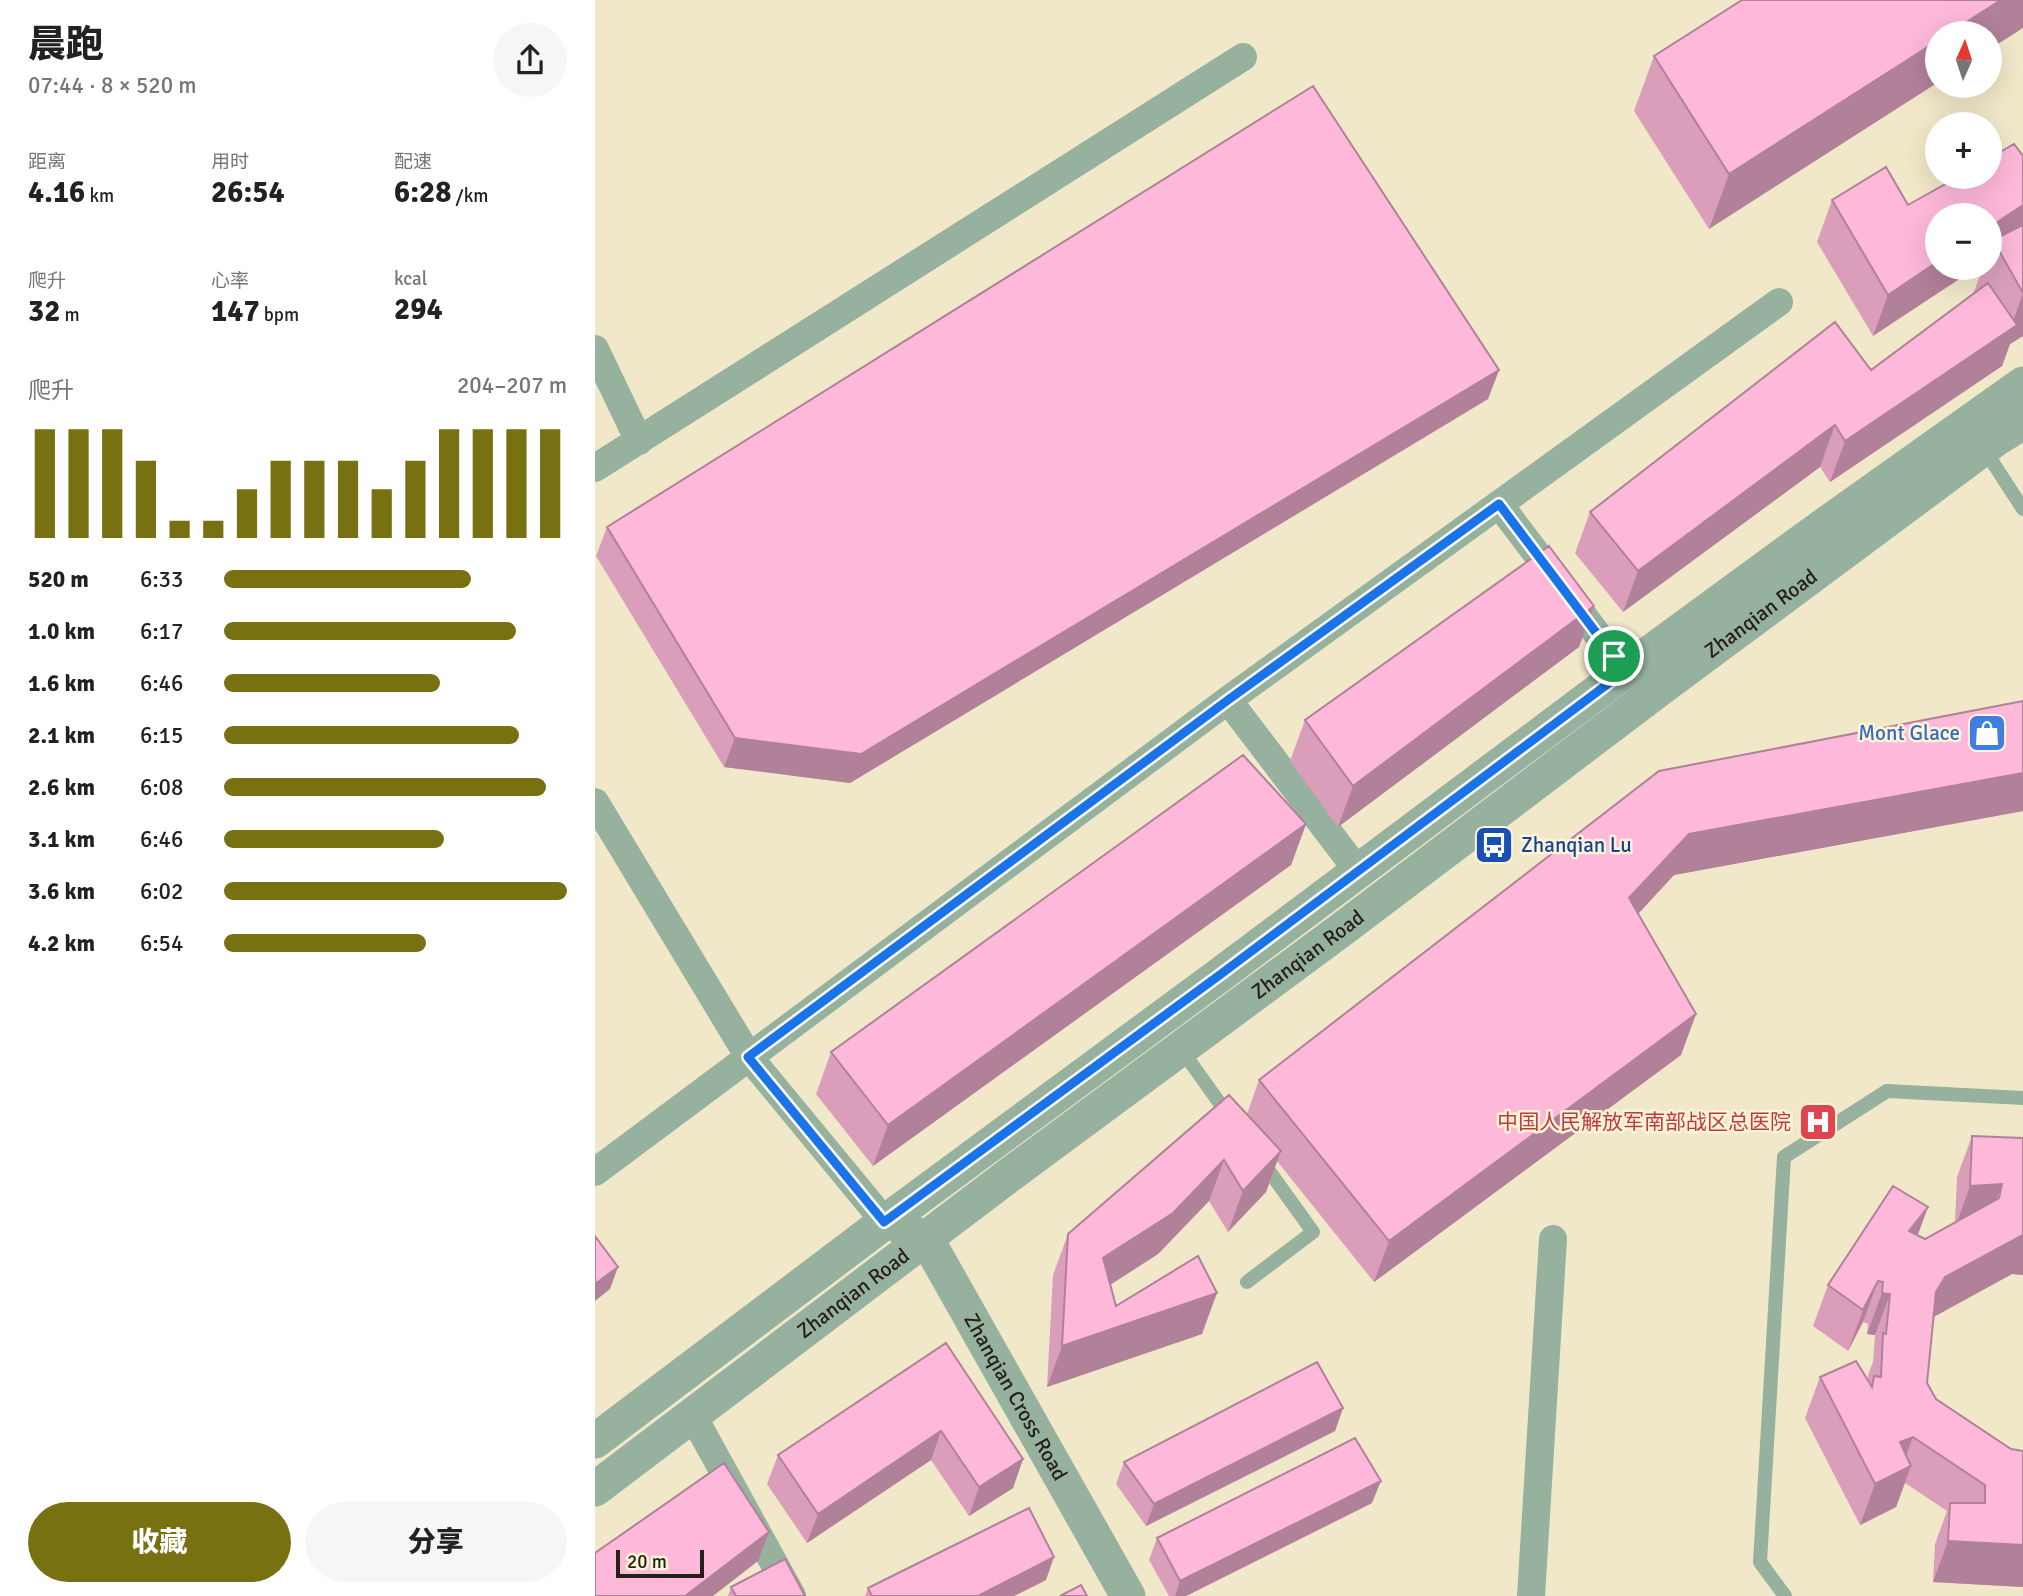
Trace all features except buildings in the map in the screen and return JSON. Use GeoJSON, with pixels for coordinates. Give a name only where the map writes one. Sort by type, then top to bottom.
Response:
{"type":"FeatureCollection","features":[{"type":"Feature","properties":{"kind":"street"},"geometry":{"type":"LineString","coordinates":[[595,468],[1243,57]]}},
{"type":"Feature","properties":{"kind":"street"},"geometry":{"type":"LineString","coordinates":[[595,1172],[1228,700],[1779,302]]}},
{"type":"Feature","properties":{"kind":"street"},"geometry":{"type":"LineString","coordinates":[[595,349],[639,441]]}},
{"type":"Feature","properties":{"kind":"street","name":"Zhanqian Road"},"geometry":{"type":"LineString","coordinates":[[595,1441],[884,1222],[1625,671],[2023,384]]}},
{"type":"Feature","properties":{"kind":"street","name":"Zhanqian Road"},"geometry":{"type":"LineString","coordinates":[[595,1489],[1651,695],[2023,422]]}},
{"type":"Feature","properties":{"kind":"street"},"geometry":{"type":"LineString","coordinates":[[1499,504],[1625,671]]}},
{"type":"Feature","properties":{"kind":"street"},"geometry":{"type":"LineString","coordinates":[[1228,700],[1358,871]]}},
{"type":"Feature","properties":{"kind":"street"},"geometry":{"type":"LineString","coordinates":[[595,802],[748,1057],[884,1222],[926,1238]]}},
{"type":"Feature","properties":{"kind":"street","name":"Zhanqian Cross Road"},"geometry":{"type":"LineString","coordinates":[[926,1238],[1128,1596]]}},
{"type":"Feature","properties":{"kind":"street"},"geometry":{"type":"LineString","coordinates":[[1531,1596],[1553,1239]]}},
{"type":"Feature","properties":{"kind":"street"},"geometry":{"type":"LineString","coordinates":[[693,1416],[792,1596]]}},
{"type":"Feature","properties":{"kind":"lane"},"geometry":{"type":"LineString","coordinates":[[1984,449],[2023,509]]}},
{"type":"Feature","properties":{"kind":"lane"},"geometry":{"type":"LineString","coordinates":[[1181,1049],[1241,1132]]}},
{"type":"Feature","properties":{"kind":"lane"},"geometry":{"type":"LineString","coordinates":[[1784,1596],[1760,1562],[1784,1157],[1887,1091],[2023,1098]]}},
{"type":"Feature","properties":{"kind":"lane"},"geometry":{"type":"LineString","coordinates":[[1247,1282],[1313,1232],[1257,1154]]}},
{"type":"Feature","properties":{"kind":"place","name":"Mont Glace"},"geometry":{"type":"Point","coordinates":[1987,733]}},
{"type":"Feature","properties":{"kind":"place","name":"Zhanqian Lu"},"geometry":{"type":"Point","coordinates":[1494,845]}},
{"type":"Feature","properties":{"kind":"place","name":"中国人民解放军南部战区总医院"},"geometry":{"type":"Point","coordinates":[1818,1122]}},
{"type":"Feature","properties":{"kind":"route"},"geometry":{"type":"LineString","coordinates":[[1499,504],[1614,656],[1625,671],[884,1222],[748,1057],[1228,700],[1499,504]]}}]}
